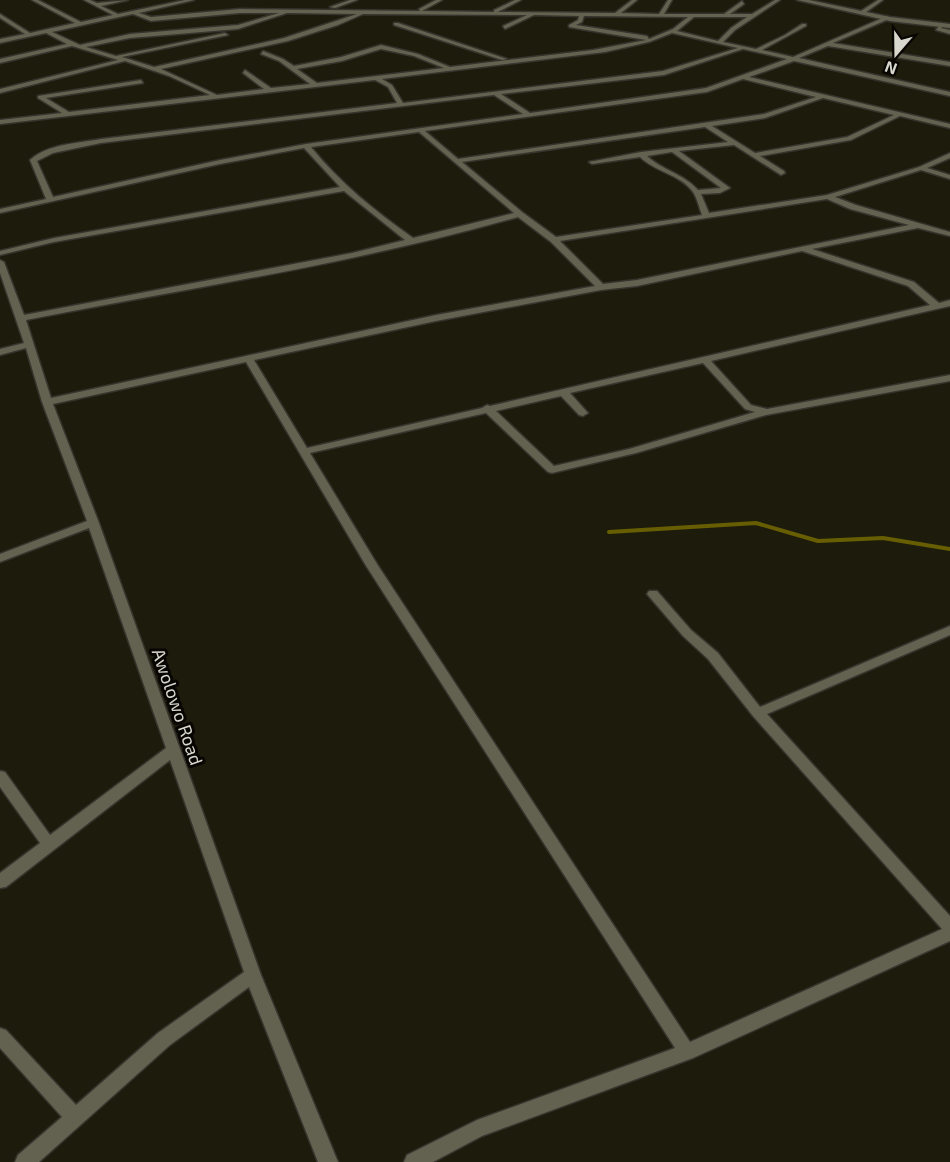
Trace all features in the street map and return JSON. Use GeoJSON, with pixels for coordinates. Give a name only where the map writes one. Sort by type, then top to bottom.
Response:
{"type":"FeatureCollection","features":[{"type":"Feature","properties":{"kind":"street"},"geometry":{"type":"LineString","coordinates":[[34,0],[80,24]]}},
{"type":"Feature","properties":{"kind":"street"},"geometry":{"type":"LineString","coordinates":[[86,0],[118,16]]}},
{"type":"Feature","properties":{"kind":"street"},"geometry":{"type":"LineString","coordinates":[[96,5],[126,0]]}},
{"type":"Feature","properties":{"kind":"street"},"geometry":{"type":"LineString","coordinates":[[0,41],[192,0]]}},
{"type":"Feature","properties":{"kind":"street"},"geometry":{"type":"LineString","coordinates":[[320,11],[355,0]]}},
{"type":"Feature","properties":{"kind":"street"},"geometry":{"type":"LineString","coordinates":[[420,11],[440,0]]}},
{"type":"Feature","properties":{"kind":"street"},"geometry":{"type":"LineString","coordinates":[[492,12],[519,0]]}},
{"type":"Feature","properties":{"kind":"street"},"geometry":{"type":"LineString","coordinates":[[617,14],[635,0]]}},
{"type":"Feature","properties":{"kind":"street"},"geometry":{"type":"LineString","coordinates":[[720,42],[733,29],[778,0]]}},
{"type":"Feature","properties":{"kind":"street"},"geometry":{"type":"LineString","coordinates":[[800,0],[887,18],[950,26]]}},
{"type":"Feature","properties":{"kind":"street"},"geometry":{"type":"LineString","coordinates":[[863,12],[881,0]]}},
{"type":"Feature","properties":{"kind":"street"},"geometry":{"type":"LineString","coordinates":[[662,14],[670,1]]}},
{"type":"Feature","properties":{"kind":"street"},"geometry":{"type":"LineString","coordinates":[[726,15],[742,3]]}},
{"type":"Feature","properties":{"kind":"street"},"geometry":{"type":"LineString","coordinates":[[134,13],[151,19],[222,11],[420,11],[753,16]]}},
{"type":"Feature","properties":{"kind":"street"},"geometry":{"type":"LineString","coordinates":[[78,47],[130,36],[238,27],[290,11]]}},
{"type":"Feature","properties":{"kind":"street"},"geometry":{"type":"LineString","coordinates":[[154,69],[279,40],[341,22],[367,11]]}},
{"type":"Feature","properties":{"kind":"street"},"geometry":{"type":"LineString","coordinates":[[471,18],[483,12]]}},
{"type":"Feature","properties":{"kind":"street"},"geometry":{"type":"LineString","coordinates":[[506,27],[536,14]]}},
{"type":"Feature","properties":{"kind":"street"},"geometry":{"type":"LineString","coordinates":[[582,15],[580,21],[571,26],[651,39]]}},
{"type":"Feature","properties":{"kind":"street"},"geometry":{"type":"LineString","coordinates":[[0,122],[593,52],[673,32],[689,22],[693,15]]}},
{"type":"Feature","properties":{"kind":"street"},"geometry":{"type":"LineString","coordinates":[[0,16],[30,35]]}},
{"type":"Feature","properties":{"kind":"street"},"geometry":{"type":"LineString","coordinates":[[0,211],[220,162],[306,146],[696,92],[744,78],[887,18]]}},
{"type":"Feature","properties":{"kind":"street"},"geometry":{"type":"LineString","coordinates":[[172,19],[194,30]]}},
{"type":"Feature","properties":{"kind":"street"},"geometry":{"type":"LineString","coordinates":[[396,24],[511,62]]}},
{"type":"Feature","properties":{"kind":"street"},"geometry":{"type":"LineString","coordinates":[[756,51],[782,39],[804,25]]}},
{"type":"Feature","properties":{"kind":"street"},"geometry":{"type":"LineString","coordinates":[[941,26],[938,29],[950,32]]}},
{"type":"Feature","properties":{"kind":"street"},"geometry":{"type":"LineString","coordinates":[[47,31],[71,45],[154,69],[185,80],[214,95]]}},
{"type":"Feature","properties":{"kind":"street"},"geometry":{"type":"LineString","coordinates":[[673,32],[950,94]]}},
{"type":"Feature","properties":{"kind":"street"},"geometry":{"type":"LineString","coordinates":[[114,57],[225,35]]}},
{"type":"Feature","properties":{"kind":"street"},"geometry":{"type":"LineString","coordinates":[[826,44],[950,64]]}},
{"type":"Feature","properties":{"kind":"street"},"geometry":{"type":"LineString","coordinates":[[0,61],[71,45]]}},
{"type":"Feature","properties":{"kind":"street"},"geometry":{"type":"LineString","coordinates":[[293,68],[342,59],[381,47],[416,55],[452,68]]}},
{"type":"Feature","properties":{"kind":"street"},"geometry":{"type":"LineString","coordinates":[[50,200],[33,160],[41,153],[142,136],[664,73],[741,49]]}},
{"type":"Feature","properties":{"kind":"street"},"geometry":{"type":"LineString","coordinates":[[263,53],[281,60],[315,84]]}},
{"type":"Feature","properties":{"kind":"street"},"geometry":{"type":"LineString","coordinates":[[0,91],[126,60]]}},
{"type":"Feature","properties":{"kind":"street"},"geometry":{"type":"LineString","coordinates":[[245,72],[268,89]]}},
{"type":"Feature","properties":{"kind":"street"},"geometry":{"type":"LineString","coordinates":[[377,78],[390,86],[401,104]]}},
{"type":"Feature","properties":{"kind":"street"},"geometry":{"type":"LineString","coordinates":[[744,78],[950,126]]}},
{"type":"Feature","properties":{"kind":"street"},"geometry":{"type":"LineString","coordinates":[[67,113],[40,96],[141,82]]}},
{"type":"Feature","properties":{"kind":"street"},"geometry":{"type":"LineString","coordinates":[[495,93],[528,114]]}},
{"type":"Feature","properties":{"kind":"street"},"geometry":{"type":"LineString","coordinates":[[456,161],[780,113],[821,97]]}},
{"type":"Feature","properties":{"kind":"street"},"geometry":{"type":"LineString","coordinates":[[754,156],[849,139],[900,114]]}},
{"type":"Feature","properties":{"kind":"street"},"geometry":{"type":"LineString","coordinates":[[707,125],[782,173]]}},
{"type":"Feature","properties":{"kind":"street"},"geometry":{"type":"LineString","coordinates":[[420,130],[519,214],[554,240],[601,287]]}},
{"type":"Feature","properties":{"kind":"street"},"geometry":{"type":"LineString","coordinates":[[592,162],[735,143]]}},
{"type":"Feature","properties":{"kind":"street"},"geometry":{"type":"LineString","coordinates":[[306,146],[346,188],[376,215],[413,242]]}},
{"type":"Feature","properties":{"kind":"street"},"geometry":{"type":"LineString","coordinates":[[673,150],[726,188],[720,191],[697,192]]}},
{"type":"Feature","properties":{"kind":"street"},"geometry":{"type":"LineString","coordinates":[[641,154],[648,163],[682,178],[697,192],[706,216]]}},
{"type":"Feature","properties":{"kind":"street"},"geometry":{"type":"LineString","coordinates":[[554,240],[828,197],[921,168],[950,154]]}},
{"type":"Feature","properties":{"kind":"street"},"geometry":{"type":"LineString","coordinates":[[921,168],[950,177]]}},
{"type":"Feature","properties":{"kind":"street"},"geometry":{"type":"LineString","coordinates":[[0,254],[54,240],[346,188]]}},
{"type":"Feature","properties":{"kind":"street"},"geometry":{"type":"LineString","coordinates":[[828,197],[853,207],[950,234]]}},
{"type":"Feature","properties":{"kind":"street"},"geometry":{"type":"LineString","coordinates":[[21,318],[413,242],[519,214]]}},
{"type":"Feature","properties":{"kind":"street"},"geometry":{"type":"LineString","coordinates":[[47,402],[436,318],[601,287],[637,283],[919,225]]}},
{"type":"Feature","properties":{"kind":"street"},"geometry":{"type":"LineString","coordinates":[[802,249],[911,284],[937,306]]}},
{"type":"Feature","properties":{"kind":"street","name":"Awolowo Road"},"geometry":{"type":"LineString","coordinates":[[0,262],[21,318],[47,402],[93,523],[253,975],[328,1162]]}},
{"type":"Feature","properties":{"kind":"street"},"geometry":{"type":"LineString","coordinates":[[303,452],[950,303]]}},
{"type":"Feature","properties":{"kind":"street"},"geometry":{"type":"LineString","coordinates":[[0,352],[28,345]]}},
{"type":"Feature","properties":{"kind":"street"},"geometry":{"type":"LineString","coordinates":[[248,358],[371,564],[687,1052]]}},
{"type":"Feature","properties":{"kind":"street"},"geometry":{"type":"LineString","coordinates":[[706,361],[748,412]]}},
{"type":"Feature","properties":{"kind":"street"},"geometry":{"type":"LineString","coordinates":[[487,408],[552,470],[632,451],[748,412],[765,412],[950,378]]}},
{"type":"Feature","properties":{"kind":"street"},"geometry":{"type":"LineString","coordinates":[[563,392],[583,413]]}},
{"type":"Feature","properties":{"kind":"street"},"geometry":{"type":"LineString","coordinates":[[0,558],[93,523]]}},
{"type":"Feature","properties":{"kind":"street"},"geometry":{"type":"LineString","coordinates":[[653,594],[687,633],[713,656],[758,713],[950,927]]}},
{"type":"Feature","properties":{"kind":"street"},"geometry":{"type":"LineString","coordinates":[[758,713],[950,630]]}},
{"type":"Feature","properties":{"kind":"street"},"geometry":{"type":"LineString","coordinates":[[0,882],[173,750]]}},
{"type":"Feature","properties":{"kind":"street"},"geometry":{"type":"LineString","coordinates":[[0,776],[49,845]]}},
{"type":"Feature","properties":{"kind":"street"},"geometry":{"type":"LineString","coordinates":[[414,1162],[477,1129],[687,1052],[950,933]]}},
{"type":"Feature","properties":{"kind":"street"},"geometry":{"type":"LineString","coordinates":[[25,1162],[164,1039],[253,975]]}},
{"type":"Feature","properties":{"kind":"street"},"geometry":{"type":"LineString","coordinates":[[0,1036],[75,1117]]}},
{"type":"Feature","properties":{"kind":"waterway"},"geometry":{"type":"LineString","coordinates":[[609,532],[756,523],[818,541],[883,538],[950,549]]}}]}
